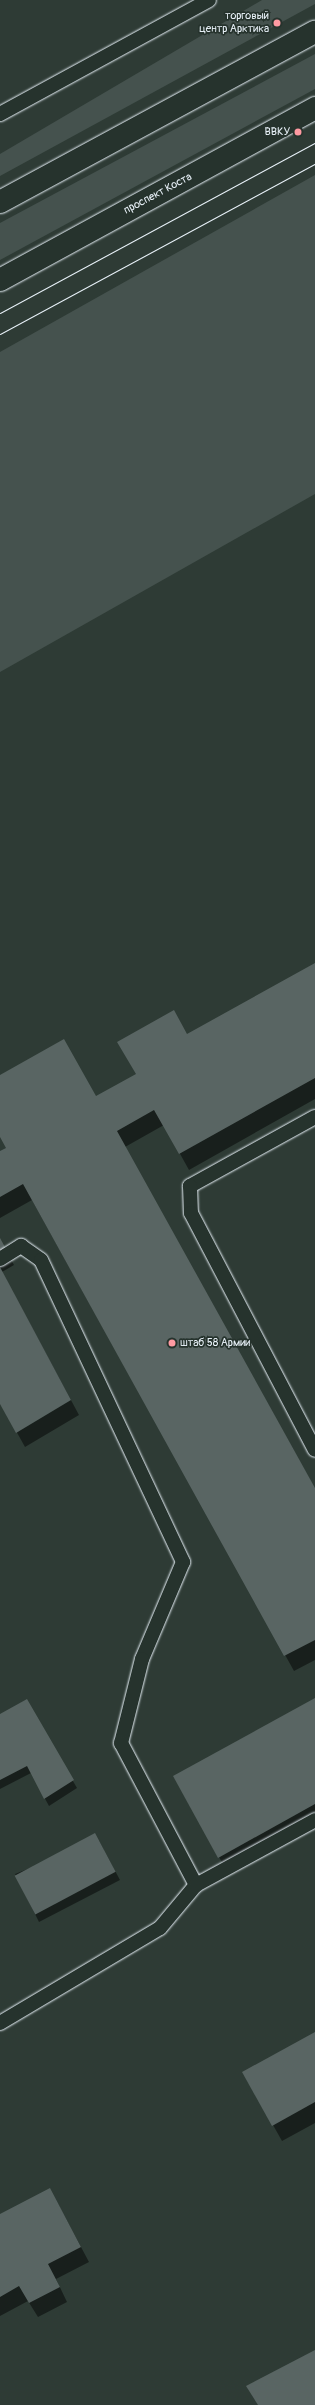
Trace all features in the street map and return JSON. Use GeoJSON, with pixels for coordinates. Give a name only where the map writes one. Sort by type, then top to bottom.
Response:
{"type":"FeatureCollection","features":[{"type":"Feature","properties":{"kind":"main road"},"geometry":{"type":"LineString","coordinates":[[0,202],[315,32]]}},
{"type":"Feature","properties":{"kind":"main road","name":"проспект Коста"},"geometry":{"type":"LineString","coordinates":[[0,280],[315,108]]}},
{"type":"Feature","properties":{"kind":"lane"},"geometry":{"type":"LineString","coordinates":[[0,114],[209,0]]}},
{"type":"Feature","properties":{"kind":"lane"},"geometry":{"type":"LineString","coordinates":[[315,1117],[190,1186],[191,1213],[315,1450]]}},
{"type":"Feature","properties":{"kind":"lane"},"geometry":{"type":"LineString","coordinates":[[0,1259],[21,1246],[41,1260],[183,1562],[142,1659],[121,1743],[196,1885]]}},
{"type":"Feature","properties":{"kind":"lane"},"geometry":{"type":"LineString","coordinates":[[0,2023],[160,1928],[196,1885],[315,1820]]}},
{"type":"Feature","properties":{"kind":"shaded area"},"geometry":{"type":"Polygon","coordinates":[[[262,0],[315,0],[315,4],[0,176],[0,154],[262,0]]]}},
{"type":"Feature","properties":{"kind":"shaded area"},"geometry":{"type":"Polygon","coordinates":[[[315,54],[315,89],[0,260],[0,223],[315,54]]]}},
{"type":"Feature","properties":{"kind":"shaded area"},"geometry":{"type":"Polygon","coordinates":[[[315,175],[315,494],[0,672],[0,352],[315,175]]]}},
{"type":"Feature","properties":{"kind":"building","name":"штаб 58 Армии"},"geometry":{"type":"Polygon","coordinates":[[[315,963],[315,1078],[179,1154],[154,1110],[117,1131],[315,1488],[315,1640],[284,1656],[23,1184],[0,1197],[0,1151],[6,1148],[0,1137],[0,1075],[64,1039],[96,1096],[136,1074],[117,1042],[174,1010],[187,1034],[315,963]]]}},
{"type":"Feature","properties":{"kind":"building"},"geometry":{"type":"Polygon","coordinates":[[[0,1238],[6,1249],[0,1253],[0,1238]]]}},
{"type":"Feature","properties":{"kind":"building"},"geometry":{"type":"Polygon","coordinates":[[[0,1267],[71,1400],[16,1433],[0,1404],[0,1267]]]}},
{"type":"Feature","properties":{"kind":"building"},"geometry":{"type":"Polygon","coordinates":[[[315,1698],[315,1804],[218,1858],[173,1776],[315,1698]]]}},
{"type":"Feature","properties":{"kind":"building"},"geometry":{"type":"Polygon","coordinates":[[[27,1699],[74,1780],[44,1799],[27,1766],[0,1780],[0,1714],[27,1699]]]}},
{"type":"Feature","properties":{"kind":"building"},"geometry":{"type":"Polygon","coordinates":[[[95,1833],[116,1872],[35,1915],[15,1876],[95,1833]]]}},
{"type":"Feature","properties":{"kind":"building"},"geometry":{"type":"Polygon","coordinates":[[[315,2032],[315,2102],[272,2126],[242,2072],[315,2032]]]}},
{"type":"Feature","properties":{"kind":"building"},"geometry":{"type":"Polygon","coordinates":[[[50,2188],[81,2247],[48,2264],[60,2287],[29,2303],[19,2286],[0,2297],[0,2214],[50,2188]]]}},
{"type":"Feature","properties":{"kind":"building"},"geometry":{"type":"Polygon","coordinates":[[[315,2350],[315,2405],[258,2405],[246,2386],[315,2350]]]}},
{"type":"Feature","properties":{"kind":"tram line"},"geometry":{"type":"LineString","coordinates":[[0,313],[315,143]]}},
{"type":"Feature","properties":{"kind":"tram line"},"geometry":{"type":"LineString","coordinates":[[0,334],[315,164]]}},
{"type":"Feature","properties":{"kind":"place","name":"торговый центр Арктика"},"geometry":{"type":"Point","coordinates":[277,23]}},
{"type":"Feature","properties":{"kind":"place","name":"ВВКУ"},"geometry":{"type":"Point","coordinates":[298,132]}},
{"type":"Feature","properties":{"kind":"place","name":"штаб 58 Армии"},"geometry":{"type":"Point","coordinates":[172,1343]}}]}
